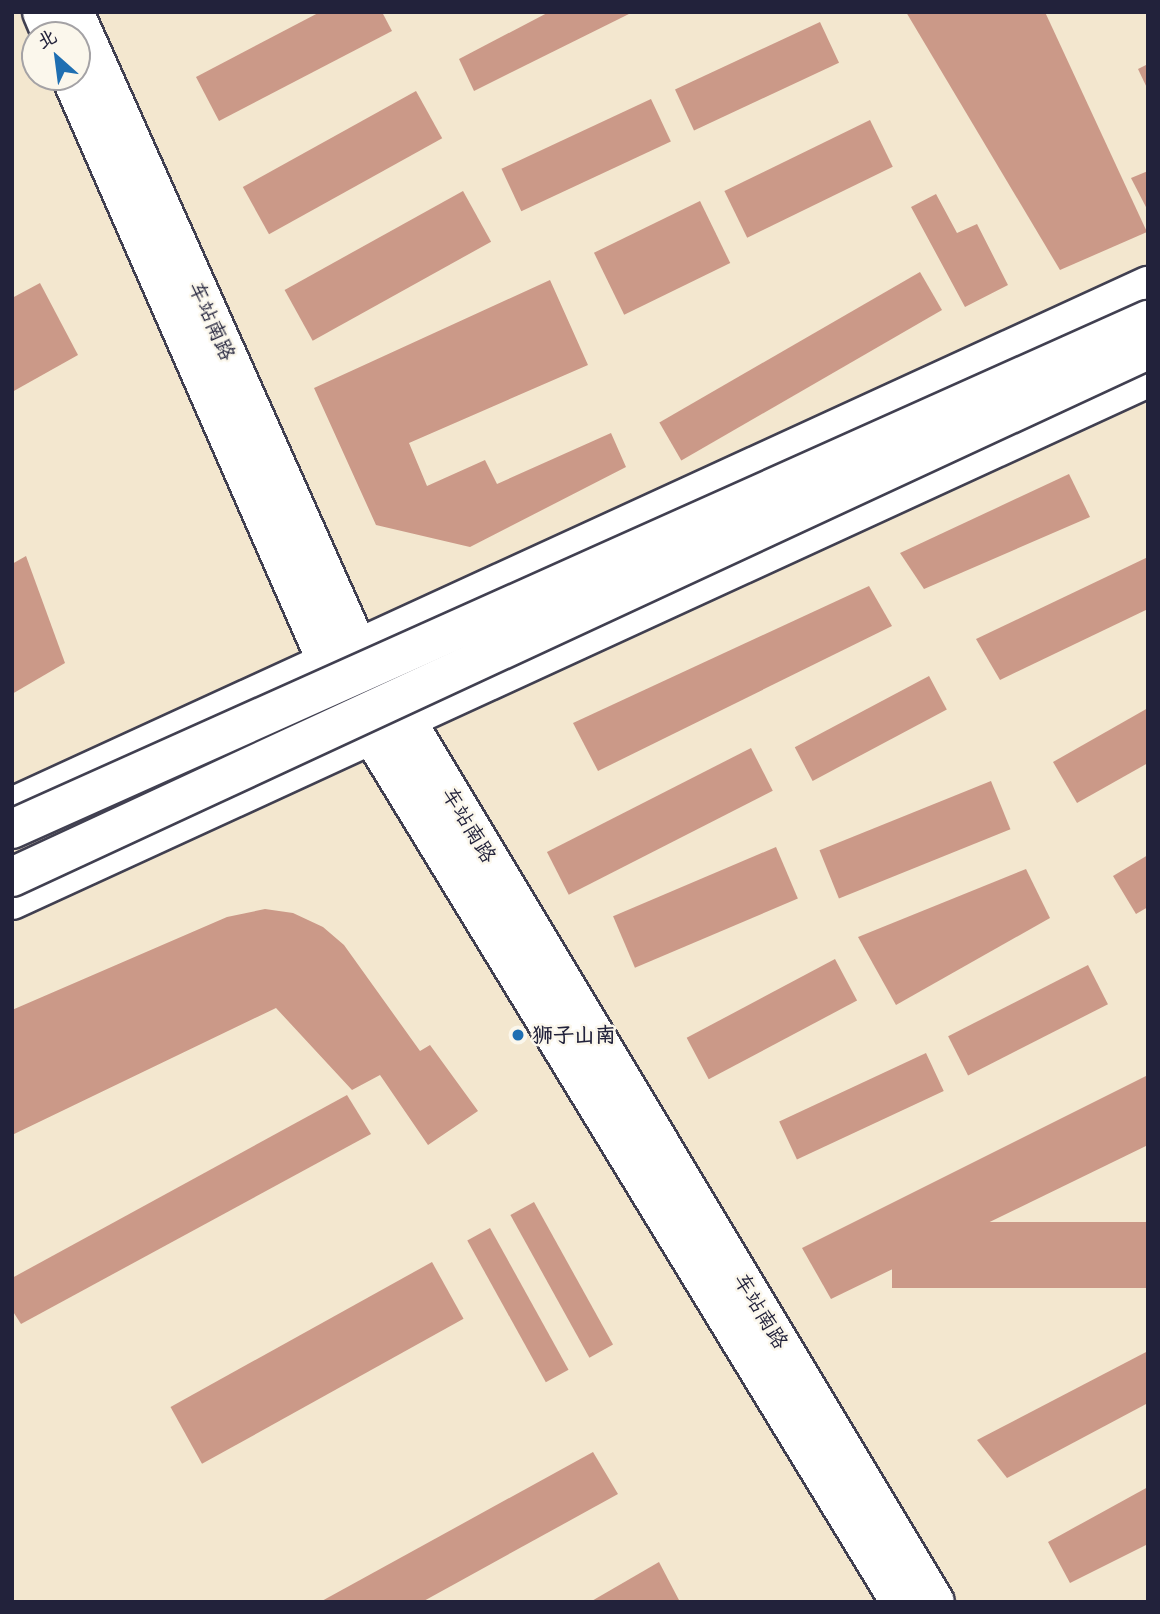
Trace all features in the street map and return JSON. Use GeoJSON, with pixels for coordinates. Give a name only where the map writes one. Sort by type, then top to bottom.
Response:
{"type":"FeatureCollection","features":[{"type":"Feature","properties":{"kind":"main road","name":"车站南路"},"geometry":{"type":"LineString","coordinates":[[74,12],[342,654],[369,737],[900,1602]]}},
{"type":"Feature","properties":{"kind":"main road","name":"车站南路"},"geometry":{"type":"LineString","coordinates":[[78,91],[342,654],[406,720],[935,1602]]}},
{"type":"Feature","properties":{"kind":"main road"},"geometry":{"type":"LineString","coordinates":[[12,807],[644,514],[1148,286]]}},
{"type":"Feature","properties":{"kind":"main road"},"geometry":{"type":"LineString","coordinates":[[12,829],[1148,320]]}},
{"type":"Feature","properties":{"kind":"main road"},"geometry":{"type":"LineString","coordinates":[[12,877],[1148,350]]}},
{"type":"Feature","properties":{"kind":"main road"},"geometry":{"type":"LineString","coordinates":[[12,900],[532,665],[1148,378]]}},
{"type":"Feature","properties":{"kind":"building"},"geometry":{"type":"Polygon","coordinates":[[[320,12],[382,12],[392,31],[219,121],[196,77],[320,12]]]}},
{"type":"Feature","properties":{"kind":"building"},"geometry":{"type":"Polygon","coordinates":[[[549,12],[633,12],[474,91],[459,59],[549,12]]]}},
{"type":"Feature","properties":{"kind":"building"},"geometry":{"type":"Polygon","coordinates":[[[906,12],[1045,12],[1147,232],[1060,270],[906,12]]]}},
{"type":"Feature","properties":{"kind":"building"},"geometry":{"type":"Polygon","coordinates":[[[820,22],[839,63],[694,130],[675,90],[820,22]]]}},
{"type":"Feature","properties":{"kind":"building"},"geometry":{"type":"Polygon","coordinates":[[[1148,64],[1148,90],[1138,69],[1148,64]]]}},
{"type":"Feature","properties":{"kind":"building"},"geometry":{"type":"Polygon","coordinates":[[[416,91],[442,138],[269,234],[243,187],[416,91]]]}},
{"type":"Feature","properties":{"kind":"building"},"geometry":{"type":"Polygon","coordinates":[[[651,99],[671,142],[521,211],[501,169],[651,99]]]}},
{"type":"Feature","properties":{"kind":"building"},"geometry":{"type":"Polygon","coordinates":[[[870,120],[893,167],[747,238],[724,191],[870,120]]]}},
{"type":"Feature","properties":{"kind":"building"},"geometry":{"type":"Polygon","coordinates":[[[1148,171],[1148,211],[1131,178],[1148,171]]]}},
{"type":"Feature","properties":{"kind":"building"},"geometry":{"type":"Polygon","coordinates":[[[463,191],[491,242],[313,341],[285,290],[463,191]]]}},
{"type":"Feature","properties":{"kind":"building"},"geometry":{"type":"Polygon","coordinates":[[[936,194],[957,233],[977,224],[1008,285],[965,307],[911,207],[936,194]]]}},
{"type":"Feature","properties":{"kind":"building"},"geometry":{"type":"Polygon","coordinates":[[[700,201],[730,263],[624,315],[594,253],[700,201]]]}},
{"type":"Feature","properties":{"kind":"building"},"geometry":{"type":"Polygon","coordinates":[[[920,272],[942,310],[681,461],[659,423],[920,272]]]}},
{"type":"Feature","properties":{"kind":"building"},"geometry":{"type":"Polygon","coordinates":[[[550,280],[588,365],[409,443],[427,486],[485,460],[497,484],[611,433],[626,467],[470,547],[376,525],[314,388],[550,280]]]}},
{"type":"Feature","properties":{"kind":"building"},"geometry":{"type":"Polygon","coordinates":[[[40,283],[78,355],[12,392],[12,298],[40,283]]]}},
{"type":"Feature","properties":{"kind":"building"},"geometry":{"type":"Polygon","coordinates":[[[1069,474],[1090,517],[924,589],[900,553],[1069,474]]]}},
{"type":"Feature","properties":{"kind":"building"},"geometry":{"type":"Polygon","coordinates":[[[26,556],[65,663],[12,694],[12,564],[26,556]]]}},
{"type":"Feature","properties":{"kind":"building"},"geometry":{"type":"Polygon","coordinates":[[[1148,557],[1148,609],[1000,680],[976,639],[1148,557]]]}},
{"type":"Feature","properties":{"kind":"building"},"geometry":{"type":"Polygon","coordinates":[[[869,586],[892,626],[598,771],[573,723],[869,586]]]}},
{"type":"Feature","properties":{"kind":"building"},"geometry":{"type":"Polygon","coordinates":[[[929,676],[947,710],[813,781],[795,747],[929,676]]]}},
{"type":"Feature","properties":{"kind":"building"},"geometry":{"type":"Polygon","coordinates":[[[1148,708],[1148,763],[1077,803],[1053,762],[1148,708]]]}},
{"type":"Feature","properties":{"kind":"building"},"geometry":{"type":"Polygon","coordinates":[[[751,748],[773,791],[569,895],[547,852],[751,748]]]}},
{"type":"Feature","properties":{"kind":"building"},"geometry":{"type":"Polygon","coordinates":[[[991,781],[1010,829],[839,899],[819,850],[991,781]]]}},
{"type":"Feature","properties":{"kind":"building"},"geometry":{"type":"Polygon","coordinates":[[[776,847],[798,899],[635,968],[613,916],[776,847]]]}},
{"type":"Feature","properties":{"kind":"building"},"geometry":{"type":"Polygon","coordinates":[[[1148,855],[1148,907],[1136,914],[1113,876],[1148,855]]]}},
{"type":"Feature","properties":{"kind":"building"},"geometry":{"type":"Polygon","coordinates":[[[1026,869],[1050,918],[896,1005],[858,937],[1026,869]]]}},
{"type":"Feature","properties":{"kind":"building"},"geometry":{"type":"Polygon","coordinates":[[[265,909],[293,913],[323,927],[344,945],[420,1051],[430,1045],[478,1111],[428,1145],[380,1075],[352,1090],[276,1008],[12,1135],[12,1010],[227,917],[265,909]]]}},
{"type":"Feature","properties":{"kind":"building"},"geometry":{"type":"Polygon","coordinates":[[[835,959],[857,1000],[709,1079],[687,1038],[835,959]]]}},
{"type":"Feature","properties":{"kind":"building"},"geometry":{"type":"Polygon","coordinates":[[[1088,965],[1108,1004],[968,1075],[948,1036],[1088,965]]]}},
{"type":"Feature","properties":{"kind":"building"},"geometry":{"type":"Polygon","coordinates":[[[926,1053],[944,1091],[797,1160],[779,1121],[926,1053]]]}},
{"type":"Feature","properties":{"kind":"building"},"geometry":{"type":"Polygon","coordinates":[[[1148,1075],[1148,1145],[831,1299],[802,1248],[1148,1075]]]}},
{"type":"Feature","properties":{"kind":"building"},"geometry":{"type":"Polygon","coordinates":[[[347,1095],[371,1134],[21,1324],[12,1310],[12,1278],[347,1095]]]}},
{"type":"Feature","properties":{"kind":"building"},"geometry":{"type":"Polygon","coordinates":[[[534,1202],[613,1345],[589,1358],[510,1215],[534,1202]]]}},
{"type":"Feature","properties":{"kind":"building"},"geometry":{"type":"Polygon","coordinates":[[[892,1222],[1148,1222],[1148,1288],[892,1288],[892,1222]]]}},
{"type":"Feature","properties":{"kind":"building"},"geometry":{"type":"Polygon","coordinates":[[[490,1228],[569,1370],[546,1382],[467,1241],[490,1228]]]}},
{"type":"Feature","properties":{"kind":"building"},"geometry":{"type":"Polygon","coordinates":[[[432,1262],[464,1319],[202,1464],[170,1407],[432,1262]]]}},
{"type":"Feature","properties":{"kind":"building"},"geometry":{"type":"Polygon","coordinates":[[[1148,1351],[1148,1403],[1007,1478],[977,1440],[1148,1351]]]}},
{"type":"Feature","properties":{"kind":"building"},"geometry":{"type":"Polygon","coordinates":[[[593,1452],[618,1494],[422,1602],[320,1602],[593,1452]]]}},
{"type":"Feature","properties":{"kind":"building"},"geometry":{"type":"Polygon","coordinates":[[[1148,1487],[1148,1544],[1070,1583],[1048,1542],[1148,1487]]]}},
{"type":"Feature","properties":{"kind":"building"},"geometry":{"type":"Polygon","coordinates":[[[659,1562],[680,1602],[590,1602],[659,1562]]]}},
{"type":"Feature","properties":{"kind":"place","name":"狮子山南"},"geometry":{"type":"Point","coordinates":[518,1035]}}]}
